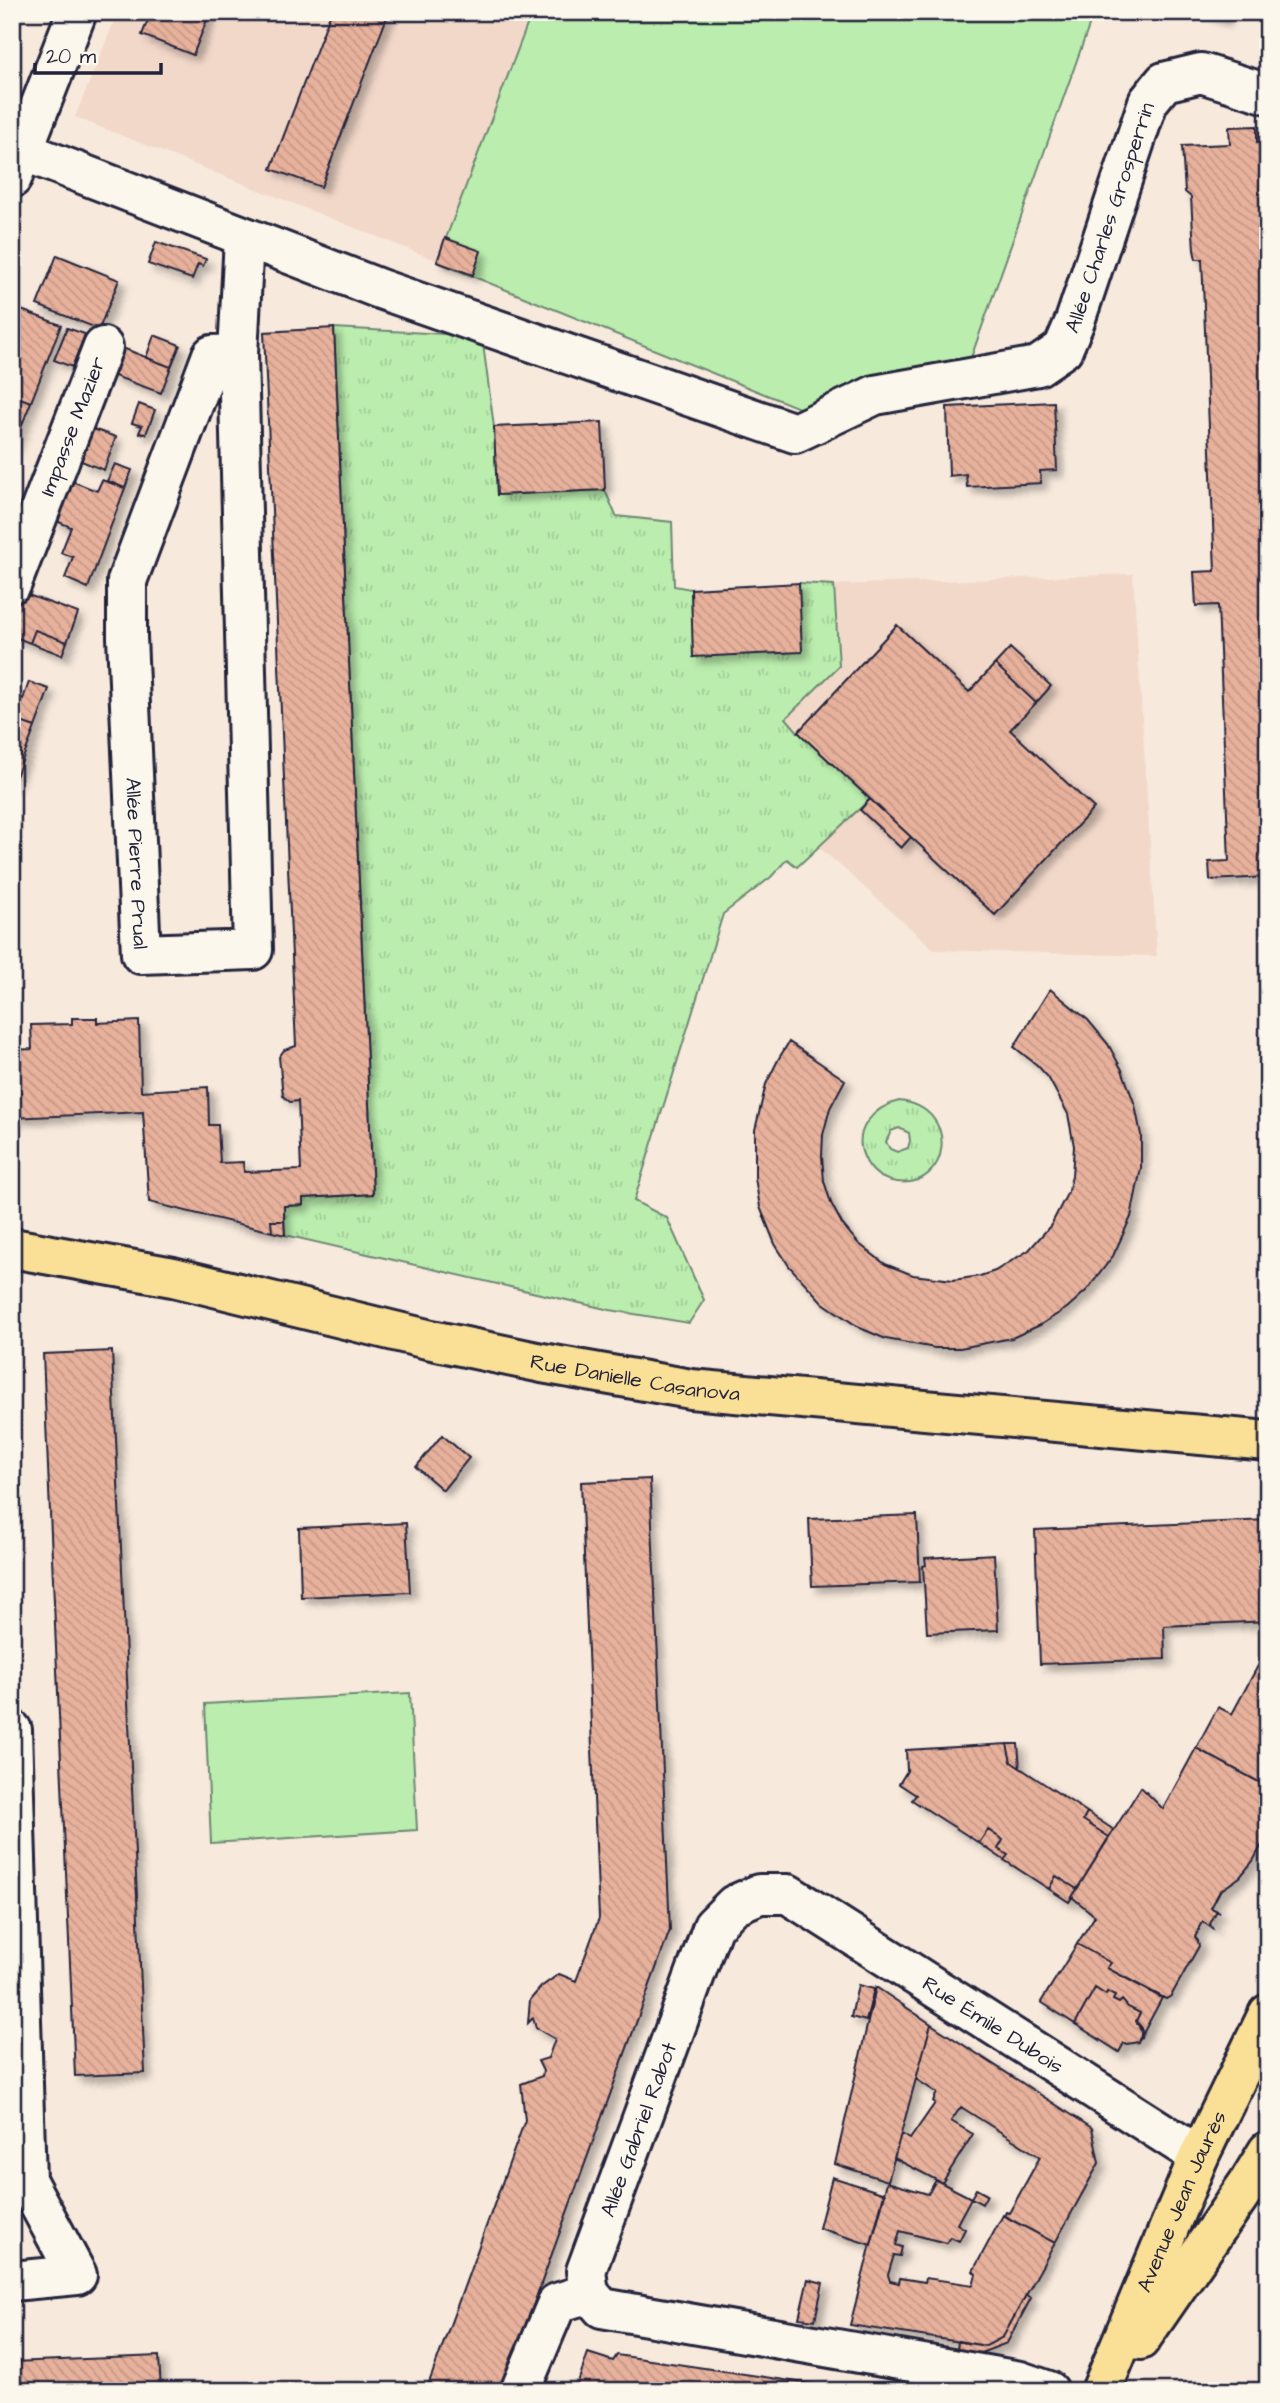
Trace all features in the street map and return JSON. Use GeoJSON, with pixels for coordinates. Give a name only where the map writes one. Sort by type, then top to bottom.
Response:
{"type":"FeatureCollection","features":[{"type":"Feature","properties":{"kind":"main road","name":"Rue Danielle Casanova"},"geometry":{"type":"LineString","coordinates":[[12,1248],[173,1277],[427,1339],[542,1363],[691,1389],[1268,1441]]}},
{"type":"Feature","properties":{"kind":"main road","name":"Avenue Jean Jaurès"},"geometry":{"type":"LineString","coordinates":[[1103,2391],[1199,2155],[1268,2014]]}},
{"type":"Feature","properties":{"kind":"main road","name":"Avenue Jean Jaurès"},"geometry":{"type":"LineString","coordinates":[[1103,2391],[1268,2151]]}},
{"type":"Feature","properties":{"kind":"street"},"geometry":{"type":"LineString","coordinates":[[77,12],[18,165],[244,238]]}},
{"type":"Feature","properties":{"kind":"street","name":"Allée Charles Grosperrin"},"geometry":{"type":"LineString","coordinates":[[244,238],[380,289],[795,433],[874,395],[1038,366],[1062,349],[1079,308],[1148,102],[1164,82],[1201,73],[1268,94]]}},
{"type":"Feature","properties":{"kind":"street","name":"Allée Pierre Prual"},"geometry":{"type":"LineString","coordinates":[[238,354],[212,355],[127,581],[127,637],[141,954],[253,950],[238,354],[244,238]]}},
{"type":"Feature","properties":{"kind":"street","name":"Impasse Mazier"},"geometry":{"type":"LineString","coordinates":[[12,583],[103,347]]}},
{"type":"Feature","properties":{"kind":"street"},"geometry":{"type":"LineString","coordinates":[[12,1730],[26,2180],[77,2275],[12,2281]]}},
{"type":"Feature","properties":{"kind":"street","name":"Allée Gabriel Rabot"},"geometry":{"type":"LineString","coordinates":[[596,2301],[586,2271],[713,1926],[734,1905],[759,1894],[788,1894]]}},
{"type":"Feature","properties":{"kind":"street","name":"Rue Émile Dubois"},"geometry":{"type":"LineString","coordinates":[[788,1894],[1199,2155]]}},
{"type":"Feature","properties":{"kind":"street"},"geometry":{"type":"LineString","coordinates":[[520,2391],[557,2302],[596,2301],[1020,2381],[1049,2391]]}},
{"type":"Feature","properties":{"kind":"shaded area"},"geometry":{"type":"Polygon","coordinates":[[[118,12],[534,12],[441,262],[75,117],[118,12]]]}},
{"type":"Feature","properties":{"kind":"shaded area"},"geometry":{"type":"Polygon","coordinates":[[[1133,574],[1157,956],[935,950],[819,847],[798,732],[786,718],[839,666],[834,585],[1133,574]]]}},
{"type":"Feature","properties":{"kind":"green space"},"geometry":{"type":"Polygon","coordinates":[[[532,12],[1094,12],[968,366],[872,383],[799,408],[437,262],[532,12]]]}},
{"type":"Feature","properties":{"kind":"green space"},"geometry":{"type":"Polygon","coordinates":[[[334,328],[482,336],[494,427],[497,495],[605,490],[616,516],[672,522],[674,586],[691,589],[694,657],[799,583],[834,585],[839,666],[786,718],[870,799],[797,867],[787,859],[771,877],[723,914],[634,1201],[667,1218],[704,1300],[689,1323],[610,1310],[285,1235],[284,1206],[303,1205],[303,1198],[373,1194],[334,328]]]}},
{"type":"Feature","properties":{"kind":"green space"},"geometry":{"type":"Polygon","coordinates":[[[899,1101],[919,1106],[932,1117],[940,1131],[942,1146],[938,1161],[929,1173],[915,1181],[897,1182],[881,1177],[869,1167],[864,1157],[861,1147],[863,1129],[874,1114],[899,1101]],[[899,1128],[891,1131],[886,1142],[890,1149],[897,1152],[908,1148],[909,1133],[899,1128]]]}},
{"type":"Feature","properties":{"kind":"green space"},"geometry":{"type":"Polygon","coordinates":[[[410,1693],[417,1830],[211,1843],[205,1704],[410,1693]]]}},
{"type":"Feature","properties":{"kind":"building"},"geometry":{"type":"Polygon","coordinates":[[[151,12],[210,12],[193,55],[142,35],[151,12]]]}},
{"type":"Feature","properties":{"kind":"building"},"geometry":{"type":"Polygon","coordinates":[[[331,12],[389,12],[321,187],[271,169],[331,12]]]}},
{"type":"Feature","properties":{"kind":"building"},"geometry":{"type":"Polygon","coordinates":[[[1204,12],[1227,12],[1224,20],[1204,12]]]}},
{"type":"Feature","properties":{"kind":"building"},"geometry":{"type":"Polygon","coordinates":[[[1268,12],[1268,36],[1259,33],[1268,12]]]}},
{"type":"Feature","properties":{"kind":"building"},"geometry":{"type":"Polygon","coordinates":[[[1257,126],[1257,142],[1267,141],[1268,158],[1268,877],[1210,880],[1209,862],[1229,861],[1218,605],[1196,606],[1194,572],[1215,571],[1202,259],[1196,259],[1194,250],[1191,197],[1185,192],[1182,146],[1230,144],[1229,127],[1257,126]]]}},
{"type":"Feature","properties":{"kind":"building"},"geometry":{"type":"Polygon","coordinates":[[[445,238],[481,251],[473,275],[437,262],[445,238]]]}},
{"type":"Feature","properties":{"kind":"building"},"geometry":{"type":"Polygon","coordinates":[[[156,242],[206,259],[203,266],[198,264],[192,279],[148,264],[156,242]]]}},
{"type":"Feature","properties":{"kind":"building"},"geometry":{"type":"Polygon","coordinates":[[[57,255],[119,280],[99,329],[37,305],[57,255]]]}},
{"type":"Feature","properties":{"kind":"building"},"geometry":{"type":"Polygon","coordinates":[[[16,308],[61,325],[31,402],[12,395],[12,319],[16,308]]]}},
{"type":"Feature","properties":{"kind":"building"},"geometry":{"type":"Polygon","coordinates":[[[67,328],[85,334],[72,367],[54,360],[67,328]]]}},
{"type":"Feature","properties":{"kind":"building"},"geometry":{"type":"Polygon","coordinates":[[[334,328],[373,1194],[303,1198],[303,1205],[284,1206],[284,1221],[271,1221],[272,1232],[149,1202],[143,1112],[12,1118],[12,1050],[32,1049],[31,1025],[72,1024],[72,1018],[97,1018],[97,1023],[139,1021],[141,1091],[208,1087],[209,1125],[218,1125],[220,1163],[243,1162],[244,1172],[301,1170],[298,1101],[290,1102],[283,1096],[279,1057],[284,1050],[296,1046],[264,332],[334,328]]]}},
{"type":"Feature","properties":{"kind":"building"},"geometry":{"type":"Polygon","coordinates":[[[154,335],[180,345],[171,367],[146,358],[154,335]]]}},
{"type":"Feature","properties":{"kind":"building"},"geometry":{"type":"Polygon","coordinates":[[[120,347],[171,367],[161,393],[109,374],[120,347]]]}},
{"type":"Feature","properties":{"kind":"building"},"geometry":{"type":"Polygon","coordinates":[[[12,395],[31,402],[12,450],[12,395]]]}},
{"type":"Feature","properties":{"kind":"building"},"geometry":{"type":"Polygon","coordinates":[[[1054,402],[1057,470],[1040,471],[1041,483],[967,487],[966,474],[949,476],[947,407],[1054,402]]]}},
{"type":"Feature","properties":{"kind":"building"},"geometry":{"type":"Polygon","coordinates":[[[139,404],[155,410],[146,434],[139,433],[142,426],[132,423],[139,404]]]}},
{"type":"Feature","properties":{"kind":"building"},"geometry":{"type":"Polygon","coordinates":[[[602,422],[605,490],[497,495],[494,427],[602,422]]]}},
{"type":"Feature","properties":{"kind":"building"},"geometry":{"type":"Polygon","coordinates":[[[93,429],[116,437],[104,470],[81,461],[93,429]]]}},
{"type":"Feature","properties":{"kind":"building"},"geometry":{"type":"Polygon","coordinates":[[[115,464],[132,470],[125,488],[107,481],[115,464]]]}},
{"type":"Feature","properties":{"kind":"building"},"geometry":{"type":"Polygon","coordinates":[[[69,480],[97,491],[102,480],[125,488],[88,588],[65,578],[73,557],[61,553],[71,527],[54,520],[69,480]]]}},
{"type":"Feature","properties":{"kind":"building"},"geometry":{"type":"Polygon","coordinates":[[[799,583],[802,652],[693,657],[691,589],[799,583]]]}},
{"type":"Feature","properties":{"kind":"building"},"geometry":{"type":"Polygon","coordinates":[[[17,591],[78,613],[67,642],[35,630],[30,643],[12,636],[17,620],[12,618],[12,601],[17,591]]]}},
{"type":"Feature","properties":{"kind":"building"},"geometry":{"type":"Polygon","coordinates":[[[897,625],[969,692],[995,664],[1036,703],[1010,730],[1094,808],[995,915],[798,732],[897,625]]]}},
{"type":"Feature","properties":{"kind":"building"},"geometry":{"type":"Polygon","coordinates":[[[35,630],[67,642],[62,655],[30,643],[35,630]]]}},
{"type":"Feature","properties":{"kind":"building"},"geometry":{"type":"Polygon","coordinates":[[[1010,648],[1051,686],[1036,703],[995,664],[1010,648]]]}},
{"type":"Feature","properties":{"kind":"building"},"geometry":{"type":"Polygon","coordinates":[[[29,682],[49,689],[35,727],[12,719],[12,695],[23,699],[29,682]]]}},
{"type":"Feature","properties":{"kind":"building"},"geometry":{"type":"Polygon","coordinates":[[[12,719],[35,727],[12,787],[12,719]]]}},
{"type":"Feature","properties":{"kind":"building"},"geometry":{"type":"Polygon","coordinates":[[[870,799],[911,837],[901,848],[860,810],[870,799]]]}},
{"type":"Feature","properties":{"kind":"building"},"geometry":{"type":"Polygon","coordinates":[[[1050,989],[1088,1020],[1108,1044],[1122,1070],[1135,1105],[1141,1135],[1141,1168],[1131,1217],[1113,1256],[1087,1290],[1067,1308],[1012,1338],[960,1348],[935,1348],[886,1339],[860,1328],[823,1303],[789,1266],[775,1244],[760,1207],[755,1178],[755,1130],[766,1084],[779,1058],[789,1042],[845,1080],[830,1108],[823,1135],[822,1156],[824,1181],[831,1203],[842,1224],[858,1243],[885,1264],[913,1275],[953,1280],[980,1276],[995,1271],[1029,1250],[1051,1225],[1068,1192],[1072,1176],[1074,1146],[1068,1114],[1048,1077],[1014,1047],[1050,989]]]}},
{"type":"Feature","properties":{"kind":"building"},"geometry":{"type":"Polygon","coordinates":[[[271,1221],[284,1221],[285,1235],[272,1232],[271,1221]]]}},
{"type":"Feature","properties":{"kind":"building"},"geometry":{"type":"Polygon","coordinates":[[[112,1351],[145,2073],[75,2076],[43,1354],[112,1351]]]}},
{"type":"Feature","properties":{"kind":"building"},"geometry":{"type":"Polygon","coordinates":[[[442,1435],[469,1458],[443,1490],[416,1467],[442,1435]]]}},
{"type":"Feature","properties":{"kind":"building"},"geometry":{"type":"Polygon","coordinates":[[[650,1479],[670,1930],[502,2391],[426,2391],[525,2120],[521,2084],[542,2076],[543,2071],[538,2061],[548,2058],[555,2039],[536,2028],[533,2018],[528,2023],[530,2000],[541,1987],[559,1974],[576,1981],[599,1918],[581,1482],[650,1479]]]}},
{"type":"Feature","properties":{"kind":"building"},"geometry":{"type":"Polygon","coordinates":[[[917,1515],[920,1582],[812,1586],[809,1519],[917,1515]]]}},
{"type":"Feature","properties":{"kind":"building"},"geometry":{"type":"Polygon","coordinates":[[[1268,1520],[1268,1621],[1164,1626],[1165,1659],[1040,1664],[1035,1530],[1268,1520]]]}},
{"type":"Feature","properties":{"kind":"building"},"geometry":{"type":"Polygon","coordinates":[[[406,1523],[410,1592],[301,1597],[299,1528],[406,1523]]]}},
{"type":"Feature","properties":{"kind":"building"},"geometry":{"type":"Polygon","coordinates":[[[994,1554],[998,1630],[927,1633],[923,1566],[926,1565],[925,1558],[994,1554]]]}},
{"type":"Feature","properties":{"kind":"building"},"geometry":{"type":"Polygon","coordinates":[[[1268,1621],[1268,1787],[1196,1748],[1218,1707],[1232,1714],[1267,1649],[1268,1621]]]}},
{"type":"Feature","properties":{"kind":"building"},"geometry":{"type":"Polygon","coordinates":[[[1007,1744],[1018,1744],[1020,1768],[1011,1762],[1007,1744]]]}},
{"type":"Feature","properties":{"kind":"building"},"geometry":{"type":"Polygon","coordinates":[[[1007,1744],[1011,1762],[1087,1812],[1083,1820],[1109,1837],[1077,1889],[1056,1876],[1049,1889],[1004,1860],[1008,1855],[998,1849],[1003,1840],[988,1830],[979,1843],[912,1800],[916,1795],[899,1784],[907,1771],[906,1750],[1007,1744]]]}},
{"type":"Feature","properties":{"kind":"building"},"geometry":{"type":"Polygon","coordinates":[[[1196,1748],[1268,1787],[1268,1834],[1253,1861],[1240,1877],[1220,1891],[1211,1908],[1220,1912],[1216,1912],[1210,1924],[1212,1928],[1203,1922],[1195,1937],[1199,1946],[1171,1996],[1166,1999],[1107,1968],[1111,1963],[1077,1944],[1095,1916],[1072,1897],[1141,1787],[1163,1809],[1196,1748]]]}},
{"type":"Feature","properties":{"kind":"building"},"geometry":{"type":"Polygon","coordinates":[[[1087,1812],[1114,1830],[1109,1837],[1083,1820],[1087,1812]]]}},
{"type":"Feature","properties":{"kind":"building"},"geometry":{"type":"Polygon","coordinates":[[[988,1830],[1003,1840],[998,1849],[1008,1855],[1004,1860],[979,1843],[988,1830]]]}},
{"type":"Feature","properties":{"kind":"building"},"geometry":{"type":"Polygon","coordinates":[[[1056,1876],[1077,1889],[1069,1902],[1049,1889],[1056,1876]]]}},
{"type":"Feature","properties":{"kind":"building"},"geometry":{"type":"Polygon","coordinates":[[[1077,1944],[1111,1963],[1107,1968],[1162,1998],[1140,2039],[1142,2028],[1136,2021],[1140,2013],[1128,2007],[1122,2000],[1119,2003],[1113,2000],[1115,1996],[1107,1992],[1106,1995],[1095,1988],[1075,2024],[1041,2002],[1077,1944]]]}},
{"type":"Feature","properties":{"kind":"building"},"geometry":{"type":"Polygon","coordinates":[[[858,1985],[874,1989],[866,2021],[851,2017],[858,1985]]]}},
{"type":"Feature","properties":{"kind":"building"},"geometry":{"type":"Polygon","coordinates":[[[876,1987],[931,2024],[888,2181],[835,2164],[876,1987]]]}},
{"type":"Feature","properties":{"kind":"building"},"geometry":{"type":"Polygon","coordinates":[[[1095,1988],[1106,1995],[1107,1992],[1115,1996],[1113,2000],[1119,2003],[1122,2000],[1128,2007],[1140,2013],[1136,2021],[1142,2032],[1138,2042],[1124,2043],[1119,2052],[1075,2024],[1095,1988]]]}},
{"type":"Feature","properties":{"kind":"building"},"geometry":{"type":"Polygon","coordinates":[[[931,2024],[1092,2128],[1099,2163],[1055,2243],[1004,2216],[1006,2212],[1009,2213],[1040,2157],[961,2107],[951,2121],[973,2134],[942,2183],[894,2158],[901,2134],[910,2139],[935,2103],[933,2101],[937,2093],[916,2079],[931,2024]]]}},
{"type":"Feature","properties":{"kind":"building"},"geometry":{"type":"Polygon","coordinates":[[[832,2177],[885,2194],[871,2245],[819,2228],[832,2177]]]}},
{"type":"Feature","properties":{"kind":"building"},"geometry":{"type":"Polygon","coordinates":[[[936,2180],[971,2198],[957,2224],[965,2229],[959,2241],[950,2237],[946,2243],[900,2231],[896,2245],[902,2247],[900,2256],[894,2255],[888,2275],[890,2281],[899,2283],[900,2278],[925,2282],[926,2278],[973,2285],[976,2274],[973,2271],[1003,2215],[1055,2243],[1003,2337],[986,2346],[850,2325],[887,2182],[928,2194],[936,2180]]]}},
{"type":"Feature","properties":{"kind":"building"},"geometry":{"type":"Polygon","coordinates":[[[976,2189],[987,2195],[982,2204],[971,2198],[976,2189]]]}},
{"type":"Feature","properties":{"kind":"building"},"geometry":{"type":"Polygon","coordinates":[[[808,2279],[823,2283],[815,2320],[799,2318],[808,2279]]]}},
{"type":"Feature","properties":{"kind":"building"},"geometry":{"type":"Polygon","coordinates":[[[1026,2295],[1031,2298],[1007,2343],[978,2354],[957,2351],[958,2341],[986,2346],[1003,2337],[1026,2295]]]}},
{"type":"Feature","properties":{"kind":"building"},"geometry":{"type":"Polygon","coordinates":[[[588,2353],[613,2361],[617,2355],[831,2387],[827,2391],[575,2391],[588,2353]]]}},
{"type":"Feature","properties":{"kind":"building"},"geometry":{"type":"Polygon","coordinates":[[[159,2356],[161,2391],[12,2391],[12,2362],[159,2356]]]}}]}
